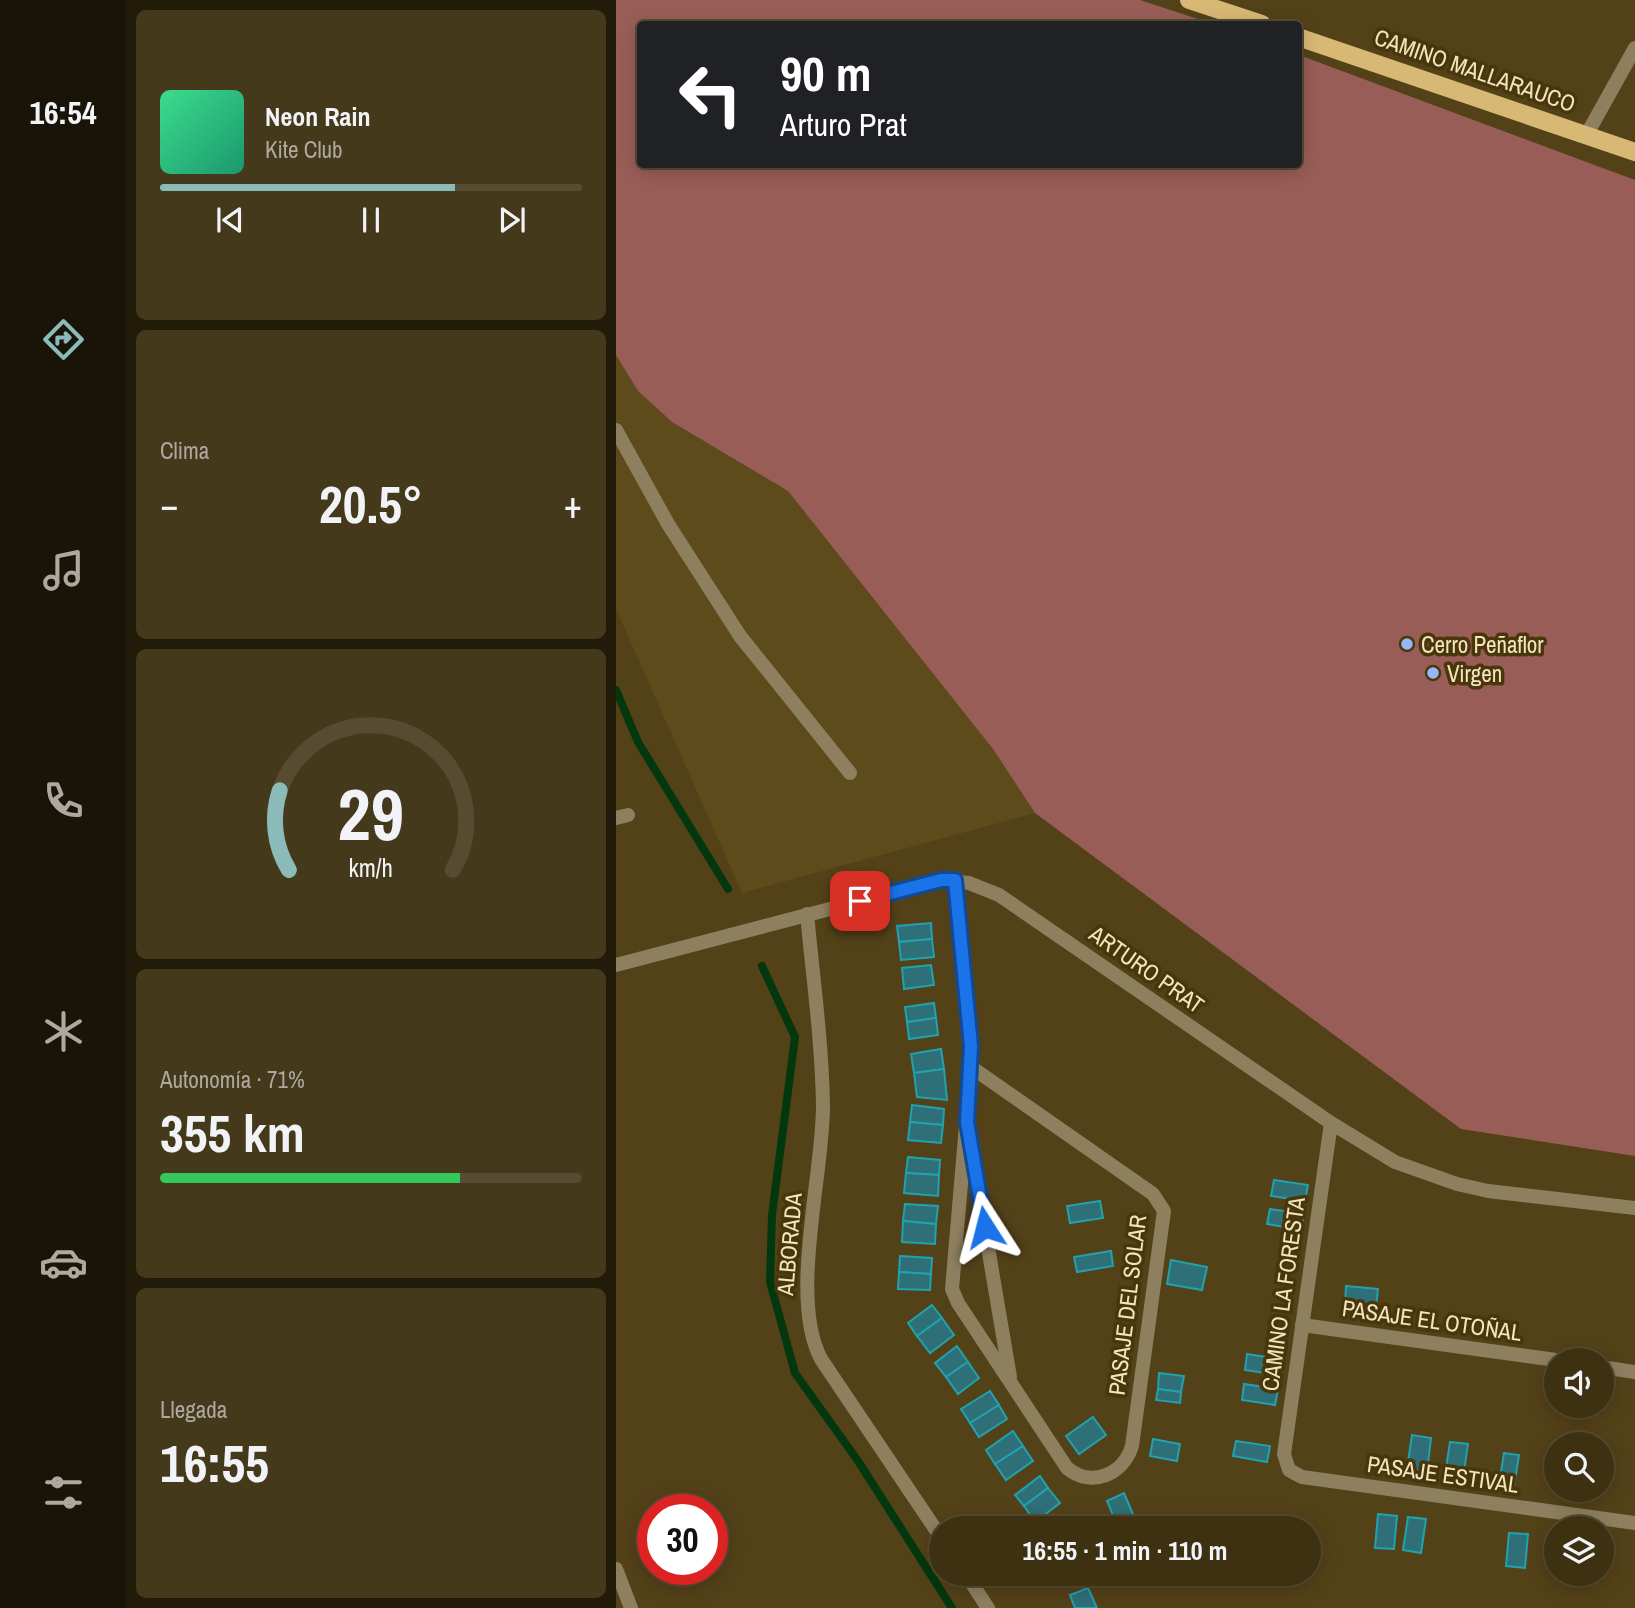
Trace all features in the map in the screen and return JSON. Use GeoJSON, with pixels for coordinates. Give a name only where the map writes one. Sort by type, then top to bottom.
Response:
{"type":"FeatureCollection","features":[{"type":"Feature","properties":{"kind":"main road"},"geometry":{"type":"LineString","coordinates":[[1189,0],[1253,21]]}},
{"type":"Feature","properties":{"kind":"main road","name":"CAMINO MALLARAUCO"},"geometry":{"type":"LineString","coordinates":[[1302,38],[1635,152]]}},
{"type":"Feature","properties":{"kind":"street"},"geometry":{"type":"LineString","coordinates":[[1587,134],[1635,48]]}},
{"type":"Feature","properties":{"kind":"street"},"geometry":{"type":"LineString","coordinates":[[616,430],[668,524],[733,625],[775,683],[850,774]]}},
{"type":"Feature","properties":{"kind":"street","name":"ARTURO PRAT"},"geometry":{"type":"LineString","coordinates":[[616,965],[941,880],[955,880],[999,895],[1331,1123],[1395,1162],[1457,1184],[1488,1191],[1635,1208]]}},
{"type":"Feature","properties":{"kind":"street"},"geometry":{"type":"LineString","coordinates":[[955,880],[971,1067],[952,1289],[1011,1384]]}},
{"type":"Feature","properties":{"kind":"street","name":"ALBORADA"},"geometry":{"type":"LineString","coordinates":[[807,914],[822,1065],[823,1108],[806,1300],[809,1332],[821,1359],[929,1520]]}},
{"type":"Feature","properties":{"kind":"street","name":"PASAJE DEL SOLAR"},"geometry":{"type":"LineString","coordinates":[[971,1067],[1153,1195],[1164,1211],[1132,1446],[1124,1463],[1115,1471],[1094,1479],[1074,1474],[1062,1461],[1011,1384]]}},
{"type":"Feature","properties":{"kind":"street"},"geometry":{"type":"LineString","coordinates":[[967,1122],[1011,1384]]}},
{"type":"Feature","properties":{"kind":"street","name":"CAMINO LA FORESTA"},"geometry":{"type":"LineString","coordinates":[[1289,1470],[1284,1454],[1331,1123]]}},
{"type":"Feature","properties":{"kind":"street","name":"PASAJE EL OTOÑAL"},"geometry":{"type":"LineString","coordinates":[[1302,1325],[1544,1358]]}},
{"type":"Feature","properties":{"kind":"street"},"geometry":{"type":"LineString","coordinates":[[1614,1369],[1635,1372]]}},
{"type":"Feature","properties":{"kind":"street","name":"PASAJE ESTIVAL"},"geometry":{"type":"LineString","coordinates":[[1289,1470],[1302,1478],[1635,1523]]}},
{"type":"Feature","properties":{"kind":"street"},"geometry":{"type":"LineString","coordinates":[[616,1569],[631,1608]]}},
{"type":"Feature","properties":{"kind":"street"},"geometry":{"type":"LineString","coordinates":[[974,1586],[988,1608]]}},
{"type":"Feature","properties":{"kind":"shaded area"},"geometry":{"type":"Polygon","coordinates":[[[616,0],[1140,0],[1204,21],[637,21],[637,168],[1302,168],[1302,56],[1635,180],[1635,1156],[1461,1129],[1035,813],[993,749],[788,491],[672,422],[638,391],[616,355],[616,0]]]}},
{"type":"Feature","properties":{"kind":"shaded area"},"geometry":{"type":"Polygon","coordinates":[[[616,355],[638,391],[672,422],[788,491],[993,749],[1035,813],[742,893],[616,609],[616,355]]]}},
{"type":"Feature","properties":{"kind":"building"},"geometry":{"type":"Polygon","coordinates":[[[931,923],[932,939],[899,942],[897,926],[931,923]]]}},
{"type":"Feature","properties":{"kind":"building"},"geometry":{"type":"Polygon","coordinates":[[[932,939],[934,957],[901,960],[899,942],[932,939]]]}},
{"type":"Feature","properties":{"kind":"building"},"geometry":{"type":"Polygon","coordinates":[[[931,965],[934,985],[904,989],[902,968],[931,965]]]}},
{"type":"Feature","properties":{"kind":"building"},"geometry":{"type":"Polygon","coordinates":[[[934,1003],[936,1018],[907,1022],[905,1007],[934,1003]]]}},
{"type":"Feature","properties":{"kind":"building"},"geometry":{"type":"Polygon","coordinates":[[[936,1018],[938,1035],[909,1039],[907,1022],[936,1018]]]}},
{"type":"Feature","properties":{"kind":"building"},"geometry":{"type":"Polygon","coordinates":[[[941,1049],[944,1069],[914,1073],[911,1054],[941,1049]]]}},
{"type":"Feature","properties":{"kind":"building"},"geometry":{"type":"Polygon","coordinates":[[[944,1069],[947,1100],[917,1097],[914,1073],[944,1069]]]}},
{"type":"Feature","properties":{"kind":"building"},"geometry":{"type":"Polygon","coordinates":[[[912,1105],[944,1109],[943,1125],[910,1122],[912,1105]]]}},
{"type":"Feature","properties":{"kind":"building"},"geometry":{"type":"Polygon","coordinates":[[[910,1122],[943,1125],[941,1143],[908,1140],[910,1122]]]}},
{"type":"Feature","properties":{"kind":"building"},"geometry":{"type":"Polygon","coordinates":[[[908,1157],[940,1160],[939,1175],[906,1173],[908,1157]]]}},
{"type":"Feature","properties":{"kind":"building"},"geometry":{"type":"Polygon","coordinates":[[[906,1173],[939,1175],[938,1196],[904,1193],[906,1173]]]}},
{"type":"Feature","properties":{"kind":"building"},"geometry":{"type":"Polygon","coordinates":[[[1274,1180],[1308,1185],[1305,1201],[1271,1196],[1274,1180]]]}},
{"type":"Feature","properties":{"kind":"building"},"geometry":{"type":"Polygon","coordinates":[[[1100,1201],[1103,1218],[1070,1223],[1067,1206],[1100,1201]]]}},
{"type":"Feature","properties":{"kind":"building"},"geometry":{"type":"Polygon","coordinates":[[[905,1204],[938,1206],[936,1224],[903,1221],[905,1204]]]}},
{"type":"Feature","properties":{"kind":"building"},"geometry":{"type":"Polygon","coordinates":[[[1270,1209],[1304,1214],[1301,1230],[1267,1224],[1270,1209]]]}},
{"type":"Feature","properties":{"kind":"building"},"geometry":{"type":"Polygon","coordinates":[[[903,1221],[936,1224],[935,1244],[902,1242],[903,1221]]]}},
{"type":"Feature","properties":{"kind":"building"},"geometry":{"type":"Polygon","coordinates":[[[1111,1251],[1113,1266],[1077,1272],[1074,1257],[1111,1251]]]}},
{"type":"Feature","properties":{"kind":"building"},"geometry":{"type":"Polygon","coordinates":[[[900,1256],[932,1258],[931,1274],[899,1272],[900,1256]]]}},
{"type":"Feature","properties":{"kind":"building"},"geometry":{"type":"Polygon","coordinates":[[[1171,1260],[1207,1267],[1202,1290],[1167,1284],[1171,1260]]]}},
{"type":"Feature","properties":{"kind":"building"},"geometry":{"type":"Polygon","coordinates":[[[899,1272],[931,1274],[930,1290],[898,1289],[899,1272]]]}},
{"type":"Feature","properties":{"kind":"building"},"geometry":{"type":"Polygon","coordinates":[[[1346,1286],[1378,1289],[1376,1308],[1345,1305],[1346,1286]]]}},
{"type":"Feature","properties":{"kind":"building"},"geometry":{"type":"Polygon","coordinates":[[[932,1305],[942,1318],[917,1336],[908,1323],[932,1305]]]}},
{"type":"Feature","properties":{"kind":"building"},"geometry":{"type":"Polygon","coordinates":[[[942,1318],[954,1335],[930,1353],[917,1336],[942,1318]]]}},
{"type":"Feature","properties":{"kind":"building"},"geometry":{"type":"Polygon","coordinates":[[[957,1346],[968,1362],[946,1377],[935,1363],[957,1346]]]}},
{"type":"Feature","properties":{"kind":"building"},"geometry":{"type":"Polygon","coordinates":[[[1247,1354],[1281,1359],[1278,1375],[1245,1370],[1247,1354]]]}},
{"type":"Feature","properties":{"kind":"building"},"geometry":{"type":"Polygon","coordinates":[[[968,1362],[979,1378],[958,1394],[946,1377],[968,1362]]]}},
{"type":"Feature","properties":{"kind":"building"},"geometry":{"type":"Polygon","coordinates":[[[1159,1373],[1184,1376],[1181,1392],[1158,1389],[1159,1373]]]}},
{"type":"Feature","properties":{"kind":"building"},"geometry":{"type":"Polygon","coordinates":[[[1244,1384],[1278,1389],[1275,1405],[1242,1400],[1244,1384]]]}},
{"type":"Feature","properties":{"kind":"building"},"geometry":{"type":"Polygon","coordinates":[[[1158,1389],[1181,1392],[1180,1403],[1156,1400],[1158,1389]]]}},
{"type":"Feature","properties":{"kind":"building"},"geometry":{"type":"Polygon","coordinates":[[[990,1391],[999,1405],[970,1423],[961,1409],[990,1391]]]}},
{"type":"Feature","properties":{"kind":"building"},"geometry":{"type":"Polygon","coordinates":[[[999,1405],[1007,1419],[979,1437],[970,1423],[999,1405]]]}},
{"type":"Feature","properties":{"kind":"building"},"geometry":{"type":"Polygon","coordinates":[[[1093,1417],[1106,1435],[1079,1454],[1066,1436],[1093,1417]]]}},
{"type":"Feature","properties":{"kind":"building"},"geometry":{"type":"Polygon","coordinates":[[[1013,1431],[1023,1446],[995,1464],[986,1450],[1013,1431]]]}},
{"type":"Feature","properties":{"kind":"building"},"geometry":{"type":"Polygon","coordinates":[[[1412,1435],[1431,1438],[1427,1472],[1407,1469],[1412,1435]]]}},
{"type":"Feature","properties":{"kind":"building"},"geometry":{"type":"Polygon","coordinates":[[[1153,1439],[1180,1444],[1177,1461],[1150,1456],[1153,1439]]]}},
{"type":"Feature","properties":{"kind":"building"},"geometry":{"type":"Polygon","coordinates":[[[1236,1441],[1270,1446],[1267,1462],[1233,1456],[1236,1441]]]}},
{"type":"Feature","properties":{"kind":"building"},"geometry":{"type":"Polygon","coordinates":[[[1450,1442],[1468,1444],[1463,1478],[1445,1475],[1450,1442]]]}},
{"type":"Feature","properties":{"kind":"building"},"geometry":{"type":"Polygon","coordinates":[[[1023,1446],[1033,1461],[1006,1480],[995,1464],[1023,1446]]]}},
{"type":"Feature","properties":{"kind":"building"},"geometry":{"type":"Polygon","coordinates":[[[1504,1453],[1519,1455],[1514,1487],[1499,1485],[1504,1453]]]}},
{"type":"Feature","properties":{"kind":"building"},"geometry":{"type":"Polygon","coordinates":[[[1040,1476],[1048,1488],[1024,1506],[1015,1495],[1040,1476]]]}},
{"type":"Feature","properties":{"kind":"building"},"geometry":{"type":"Polygon","coordinates":[[[1048,1488],[1060,1503],[1043,1516],[1031,1516],[1024,1506],[1048,1488]]]}},
{"type":"Feature","properties":{"kind":"building"},"geometry":{"type":"Polygon","coordinates":[[[1124,1493],[1134,1516],[1113,1516],[1107,1501],[1124,1493]]]}},
{"type":"Feature","properties":{"kind":"building"},"geometry":{"type":"Polygon","coordinates":[[[1378,1514],[1397,1516],[1394,1549],[1375,1548],[1378,1514]]]}},
{"type":"Feature","properties":{"kind":"building"},"geometry":{"type":"Polygon","coordinates":[[[1408,1517],[1426,1519],[1421,1553],[1403,1550],[1408,1517]]]}},
{"type":"Feature","properties":{"kind":"building"},"geometry":{"type":"Polygon","coordinates":[[[1509,1533],[1528,1534],[1525,1568],[1506,1566],[1509,1533]]]}},
{"type":"Feature","properties":{"kind":"building"},"geometry":{"type":"Polygon","coordinates":[[[1088,1588],[1097,1608],[1075,1608],[1070,1595],[1088,1588]]]}},
{"type":"Feature","properties":{"kind":"waterway"},"geometry":{"type":"LineString","coordinates":[[616,690],[638,742],[728,889]]}},
{"type":"Feature","properties":{"kind":"waterway"},"geometry":{"type":"LineString","coordinates":[[762,966],[795,1037],[772,1215],[770,1282],[795,1373],[858,1461],[952,1608]]}},
{"type":"Feature","properties":{"kind":"place","name":"Cerro Peñaflor"},"geometry":{"type":"Point","coordinates":[1407,644]}},
{"type":"Feature","properties":{"kind":"place","name":"Virgen"},"geometry":{"type":"Point","coordinates":[1433,673]}},
{"type":"Feature","properties":{"kind":"route"},"geometry":{"type":"LineString","coordinates":[[860,901],[941,880],[955,880],[970,1024],[971,1067],[967,1122],[985,1227]]}}]}
